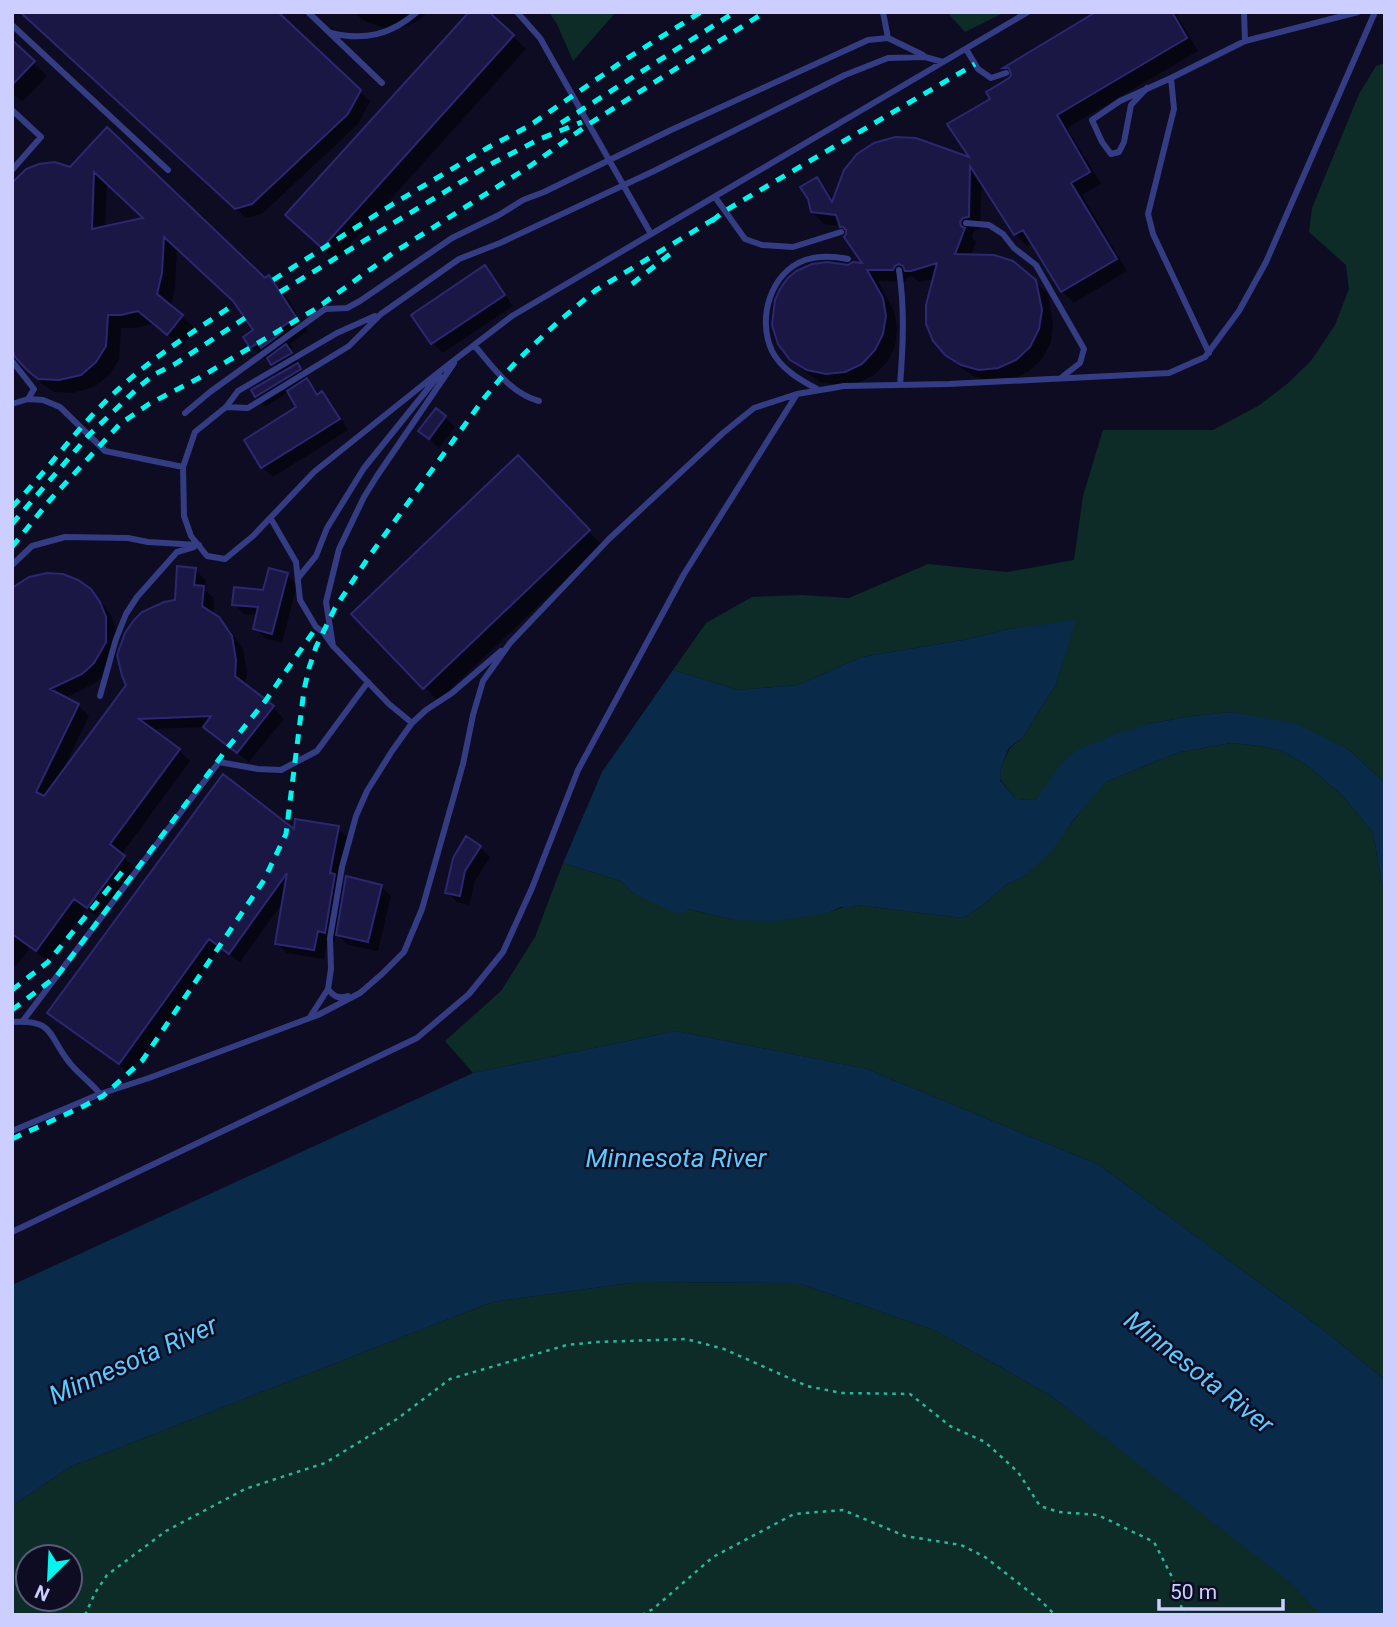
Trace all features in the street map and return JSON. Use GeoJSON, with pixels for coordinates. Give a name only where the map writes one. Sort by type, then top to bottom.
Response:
{"type":"FeatureCollection","features":[{"type":"Feature","properties":{"kind":"lane"},"geometry":{"type":"LineString","coordinates":[[308,12],[382,83]]}},
{"type":"Feature","properties":{"kind":"lane"},"geometry":{"type":"LineString","coordinates":[[329,33],[369,37],[406,23],[417,12]]}},
{"type":"Feature","properties":{"kind":"lane"},"geometry":{"type":"LineString","coordinates":[[517,12],[540,38],[650,234]]}},
{"type":"Feature","properties":{"kind":"lane"},"geometry":{"type":"LineString","coordinates":[[883,12],[888,38]]}},
{"type":"Feature","properties":{"kind":"lane"},"geometry":{"type":"LineString","coordinates":[[381,314],[337,332],[238,391],[226,407],[195,432],[183,467],[184,516],[191,536],[207,556],[225,559],[271,519],[314,471],[512,316],[1028,12]]}},
{"type":"Feature","properties":{"kind":"lane"},"geometry":{"type":"LineString","coordinates":[[1244,12],[1245,41]]}},
{"type":"Feature","properties":{"kind":"lane"},"geometry":{"type":"LineString","coordinates":[[1147,89],[1131,105],[1124,142],[1119,152],[1111,154],[1092,120],[1120,100],[1245,41],[1357,12]]}},
{"type":"Feature","properties":{"kind":"lane"},"geometry":{"type":"LineString","coordinates":[[308,1019],[328,989],[331,969],[330,938],[342,867],[356,816],[367,791],[412,723],[510,643],[609,539],[723,433],[754,408],[797,394],[844,386],[948,384],[1169,373],[1205,357],[1239,311],[1266,262],[1375,12]]}},
{"type":"Feature","properties":{"kind":"lane"},"geometry":{"type":"LineString","coordinates":[[12,25],[167,170]]}},
{"type":"Feature","properties":{"kind":"lane"},"geometry":{"type":"LineString","coordinates":[[185,413],[326,309],[347,308],[360,301],[452,238],[523,200],[868,40],[888,38],[928,58],[943,62]]}},
{"type":"Feature","properties":{"kind":"lane"},"geometry":{"type":"LineString","coordinates":[[967,48],[978,69],[991,78],[1006,73]]}},
{"type":"Feature","properties":{"kind":"lane"},"geometry":{"type":"LineString","coordinates":[[226,407],[248,408],[349,346],[381,314],[458,259],[500,243],[654,171],[845,75],[888,58],[928,58]]}},
{"type":"Feature","properties":{"kind":"lane"},"geometry":{"type":"LineString","coordinates":[[1171,78],[1174,109],[1148,214],[1153,234],[1209,353]]}},
{"type":"Feature","properties":{"kind":"lane"},"geometry":{"type":"LineString","coordinates":[[12,110],[41,137],[12,170]]}},
{"type":"Feature","properties":{"kind":"lane"},"geometry":{"type":"LineString","coordinates":[[715,197],[745,239],[762,245],[793,247],[841,232]]}},
{"type":"Feature","properties":{"kind":"lane"},"geometry":{"type":"LineString","coordinates":[[967,223],[989,225],[1003,234],[1014,248],[1036,265],[1084,349],[1080,363],[1062,378]]}},
{"type":"Feature","properties":{"kind":"lane"},"geometry":{"type":"LineString","coordinates":[[819,390],[798,379],[773,352],[766,329],[766,307],[782,277],[792,267],[820,257],[848,259]]}},
{"type":"Feature","properties":{"kind":"lane"},"geometry":{"type":"LineString","coordinates":[[899,270],[903,293],[901,385]]}},
{"type":"Feature","properties":{"kind":"lane"},"geometry":{"type":"LineString","coordinates":[[474,345],[501,378],[529,398],[539,401]]}},
{"type":"Feature","properties":{"kind":"lane"},"geometry":{"type":"LineString","coordinates":[[333,646],[326,602],[339,550],[364,497],[388,458],[459,356]]}},
{"type":"Feature","properties":{"kind":"lane"},"geometry":{"type":"LineString","coordinates":[[12,360],[34,389],[28,399]]}},
{"type":"Feature","properties":{"kind":"lane"},"geometry":{"type":"LineString","coordinates":[[298,578],[316,556],[327,528],[364,468],[447,366]]}},
{"type":"Feature","properties":{"kind":"lane"},"geometry":{"type":"LineString","coordinates":[[12,1231],[417,1038],[469,994],[503,951],[532,888],[578,770],[684,574],[797,394]]}},
{"type":"Feature","properties":{"kind":"lane"},"geometry":{"type":"LineString","coordinates":[[12,404],[28,399],[43,400],[60,407],[105,451],[183,467]]}},
{"type":"Feature","properties":{"kind":"lane"},"geometry":{"type":"LineString","coordinates":[[271,519],[296,562],[300,600],[316,627],[389,704],[412,723]]}},
{"type":"Feature","properties":{"kind":"lane"},"geometry":{"type":"LineString","coordinates":[[12,565],[32,547],[65,537],[128,538],[199,545]]}},
{"type":"Feature","properties":{"kind":"lane"},"geometry":{"type":"LineString","coordinates":[[100,696],[116,639],[126,614],[137,597],[177,552],[199,545]]}},
{"type":"Feature","properties":{"kind":"lane"},"geometry":{"type":"LineString","coordinates":[[13,1129],[100,1094],[308,1019],[360,993],[383,974],[404,952],[422,909],[463,764],[483,681],[510,643]]}},
{"type":"Feature","properties":{"kind":"lane"},"geometry":{"type":"LineString","coordinates":[[22,1022],[219,762],[281,770],[317,751],[368,682]]}},
{"type":"Feature","properties":{"kind":"lane"},"geometry":{"type":"LineString","coordinates":[[328,989],[341,998],[360,993]]}},
{"type":"Feature","properties":{"kind":"lane"},"geometry":{"type":"LineString","coordinates":[[12,1022],[32,1022],[50,1030],[69,1062],[100,1094]]}},
{"type":"Feature","properties":{"kind":"path"},"geometry":{"type":"LineString","coordinates":[[85,1615],[107,1575],[166,1531],[245,1489],[325,1463],[397,1419],[450,1379],[567,1345],[686,1339],[724,1349],[807,1386],[841,1393],[910,1394],[950,1426],[985,1442],[1018,1472],[1040,1506],[1098,1516],[1154,1542],[1172,1577],[1184,1615]]}},
{"type":"Feature","properties":{"kind":"path"},"geometry":{"type":"LineString","coordinates":[[642,1615],[653,1609],[713,1557],[794,1514],[843,1510],[905,1536],[961,1545],[985,1557],[1055,1615]]}},
{"type":"Feature","properties":{"kind":"green space"},"geometry":{"type":"Polygon","coordinates":[[[549,12],[616,12],[573,61],[549,12]]]}},
{"type":"Feature","properties":{"kind":"green space"},"geometry":{"type":"Polygon","coordinates":[[[947,12],[1005,12],[965,32],[947,12]]]}},
{"type":"Feature","properties":{"kind":"green space"},"geometry":{"type":"Polygon","coordinates":[[[1385,63],[1385,783],[1348,749],[1232,712],[1149,724],[1047,785],[1035,800],[1016,799],[1000,779],[1001,767],[1010,748],[1023,737],[1056,684],[1075,621],[1009,629],[969,639],[862,657],[798,685],[738,690],[673,670],[706,623],[752,597],[802,595],[849,598],[928,564],[1007,572],[1074,560],[1083,496],[1103,430],[1213,430],[1258,406],[1287,384],[1311,361],[1335,325],[1349,289],[1346,265],[1309,232],[1312,208],[1359,94],[1376,66],[1385,63]]]}},
{"type":"Feature","properties":{"kind":"green space"},"geometry":{"type":"Polygon","coordinates":[[[1231,743],[1282,751],[1308,766],[1343,796],[1373,833],[1385,902],[1385,1380],[1325,1331],[1099,1165],[867,1069],[676,1031],[473,1073],[445,1041],[501,991],[535,937],[563,863],[621,881],[633,893],[735,920],[828,913],[856,905],[963,918],[1006,885],[1024,876],[1106,782],[1181,752],[1231,743]]]}},
{"type":"Feature","properties":{"kind":"green space"},"geometry":{"type":"Polygon","coordinates":[[[638,1282],[798,1283],[934,1330],[1050,1395],[1159,1479],[1373,1615],[12,1615],[12,1506],[70,1467],[492,1302],[638,1282]]]}},
{"type":"Feature","properties":{"kind":"water"},"geometry":{"type":"Polygon","coordinates":[[[1076,620],[1056,684],[1023,737],[1009,748],[1001,767],[1000,780],[1016,799],[1035,800],[1061,764],[1077,750],[1149,724],[1232,712],[1297,724],[1348,749],[1385,783],[1385,902],[1373,833],[1343,796],[1308,766],[1282,751],[1231,743],[1181,752],[1106,782],[1075,818],[1051,852],[1024,876],[1006,885],[963,918],[856,905],[841,907],[828,913],[775,921],[735,920],[688,909],[683,914],[633,893],[621,881],[563,863],[602,772],[673,670],[738,690],[798,685],[862,657],[969,639],[1009,629],[1076,620]]]}},
{"type":"Feature","properties":{"kind":"water","name":"Minnesota River"},"geometry":{"type":"Polygon","coordinates":[[[676,1031],[867,1069],[1099,1165],[1325,1331],[1385,1380],[1385,1615],[1321,1615],[1292,1584],[1050,1395],[934,1330],[798,1283],[638,1282],[492,1302],[70,1467],[12,1506],[12,1285],[473,1073],[676,1031]]]}},
{"type":"Feature","properties":{"kind":"building"},"geometry":{"type":"Polygon","coordinates":[[[20,12],[278,12],[361,90],[348,114],[252,204],[235,209],[20,12]]]}},
{"type":"Feature","properties":{"kind":"building"},"geometry":{"type":"Polygon","coordinates":[[[469,12],[489,12],[514,35],[322,248],[285,215],[469,12]]]}},
{"type":"Feature","properties":{"kind":"building"},"geometry":{"type":"Polygon","coordinates":[[[1096,12],[1172,12],[1187,38],[1057,115],[1090,172],[1071,183],[1117,259],[1061,292],[1023,230],[1014,235],[970,166],[969,217],[960,222],[965,228],[955,254],[994,255],[1013,261],[1036,280],[1042,310],[1039,329],[1030,347],[1016,360],[998,368],[979,370],[961,365],[945,355],[933,341],[926,324],[926,305],[937,263],[911,271],[905,271],[899,264],[893,270],[867,270],[883,298],[886,316],[883,334],[875,350],[862,364],[845,372],[826,374],[807,370],[790,360],[778,344],[772,325],[775,300],[787,279],[796,271],[812,264],[862,263],[844,237],[846,230],[840,227],[836,215],[811,212],[808,199],[800,187],[817,177],[832,202],[844,170],[857,154],[874,143],[895,137],[916,138],[969,157],[947,124],[990,99],[986,92],[1011,75],[1009,68],[1003,68],[1096,12]]]}},
{"type":"Feature","properties":{"kind":"building"},"geometry":{"type":"Polygon","coordinates":[[[12,40],[35,61],[12,85],[12,40]]]}},
{"type":"Feature","properties":{"kind":"building"},"geometry":{"type":"Polygon","coordinates":[[[107,127],[265,278],[269,275],[296,317],[278,330],[280,334],[261,348],[258,343],[250,348],[243,337],[253,330],[233,301],[164,237],[162,273],[157,294],[183,315],[167,335],[138,311],[108,315],[106,346],[96,362],[81,375],[59,380],[38,379],[15,357],[12,348],[12,183],[26,169],[39,164],[55,162],[70,167],[107,127]],[[94,172],[92,229],[143,218],[94,172]]]}},
{"type":"Feature","properties":{"kind":"building"},"geometry":{"type":"Polygon","coordinates":[[[485,265],[505,295],[431,344],[411,315],[485,265]]]}},
{"type":"Feature","properties":{"kind":"building"},"geometry":{"type":"Polygon","coordinates":[[[286,344],[292,353],[271,365],[267,358],[286,344]]]}},
{"type":"Feature","properties":{"kind":"building"},"geometry":{"type":"Polygon","coordinates":[[[298,363],[301,369],[255,397],[251,390],[298,363]]]}},
{"type":"Feature","properties":{"kind":"building"},"geometry":{"type":"Polygon","coordinates":[[[307,378],[317,395],[322,391],[340,419],[261,468],[244,440],[296,407],[287,391],[307,378]]]}},
{"type":"Feature","properties":{"kind":"building"},"geometry":{"type":"Polygon","coordinates":[[[436,408],[446,416],[429,439],[418,431],[436,408]]]}},
{"type":"Feature","properties":{"kind":"building"},"geometry":{"type":"Polygon","coordinates":[[[518,455],[590,530],[423,689],[351,614],[518,455]]]}},
{"type":"Feature","properties":{"kind":"building"},"geometry":{"type":"Polygon","coordinates":[[[177,566],[196,568],[194,585],[204,586],[202,606],[219,617],[232,636],[236,660],[235,676],[274,706],[237,753],[203,727],[211,716],[139,719],[180,749],[110,844],[125,856],[87,908],[74,899],[36,951],[12,934],[12,588],[29,577],[47,573],[63,574],[91,589],[106,617],[106,642],[94,663],[82,674],[50,689],[79,704],[36,792],[44,796],[126,685],[117,655],[125,633],[142,612],[175,600],[177,566]]]}},
{"type":"Feature","properties":{"kind":"building"},"geometry":{"type":"Polygon","coordinates":[[[269,568],[288,573],[272,634],[253,629],[258,607],[232,605],[234,587],[263,590],[269,568]]]}},
{"type":"Feature","properties":{"kind":"building"},"geometry":{"type":"Polygon","coordinates":[[[223,774],[294,829],[295,819],[339,826],[330,873],[335,874],[325,933],[318,931],[314,950],[275,944],[287,873],[229,954],[209,939],[119,1064],[47,1013],[223,774]]]}},
{"type":"Feature","properties":{"kind":"building"},"geometry":{"type":"Polygon","coordinates":[[[466,836],[481,846],[465,871],[460,896],[445,893],[453,858],[466,836]]]}},
{"type":"Feature","properties":{"kind":"building"},"geometry":{"type":"Polygon","coordinates":[[[346,876],[382,885],[368,942],[336,935],[346,876]]]}},
{"type":"Feature","properties":{"kind":"railway"},"geometry":{"type":"LineString","coordinates":[[273,280],[393,204],[529,126],[626,59],[701,12]]}},
{"type":"Feature","properties":{"kind":"railway"},"geometry":{"type":"LineString","coordinates":[[561,123],[735,12]]}},
{"type":"Feature","properties":{"kind":"railway"},"geometry":{"type":"LineString","coordinates":[[12,547],[50,500],[120,424],[149,404],[199,378],[317,308],[393,253],[765,12]]}},
{"type":"Feature","properties":{"kind":"railway"},"geometry":{"type":"LineString","coordinates":[[712,221],[975,64]]}},
{"type":"Feature","properties":{"kind":"railway"},"geometry":{"type":"LineString","coordinates":[[280,292],[489,165],[540,139],[582,122]]}},
{"type":"Feature","properties":{"kind":"railway"},"geometry":{"type":"LineString","coordinates":[[12,1139],[103,1096],[142,1061],[264,880],[286,834],[304,690],[316,647],[335,608],[368,558],[485,397],[525,353],[596,290],[719,216]]}},
{"type":"Feature","properties":{"kind":"railway"},"geometry":{"type":"LineString","coordinates":[[632,284],[670,254]]}},
{"type":"Feature","properties":{"kind":"railway"},"geometry":{"type":"LineString","coordinates":[[12,507],[109,398],[170,348],[235,304]]}},
{"type":"Feature","properties":{"kind":"railway"},"geometry":{"type":"LineString","coordinates":[[12,524],[89,435],[140,386],[245,318]]}},
{"type":"Feature","properties":{"kind":"railway"},"geometry":{"type":"LineString","coordinates":[[12,1010],[57,976],[266,700],[318,625]]}},
{"type":"Feature","properties":{"kind":"railway"},"geometry":{"type":"LineString","coordinates":[[12,990],[48,962],[123,871]]}}]}
